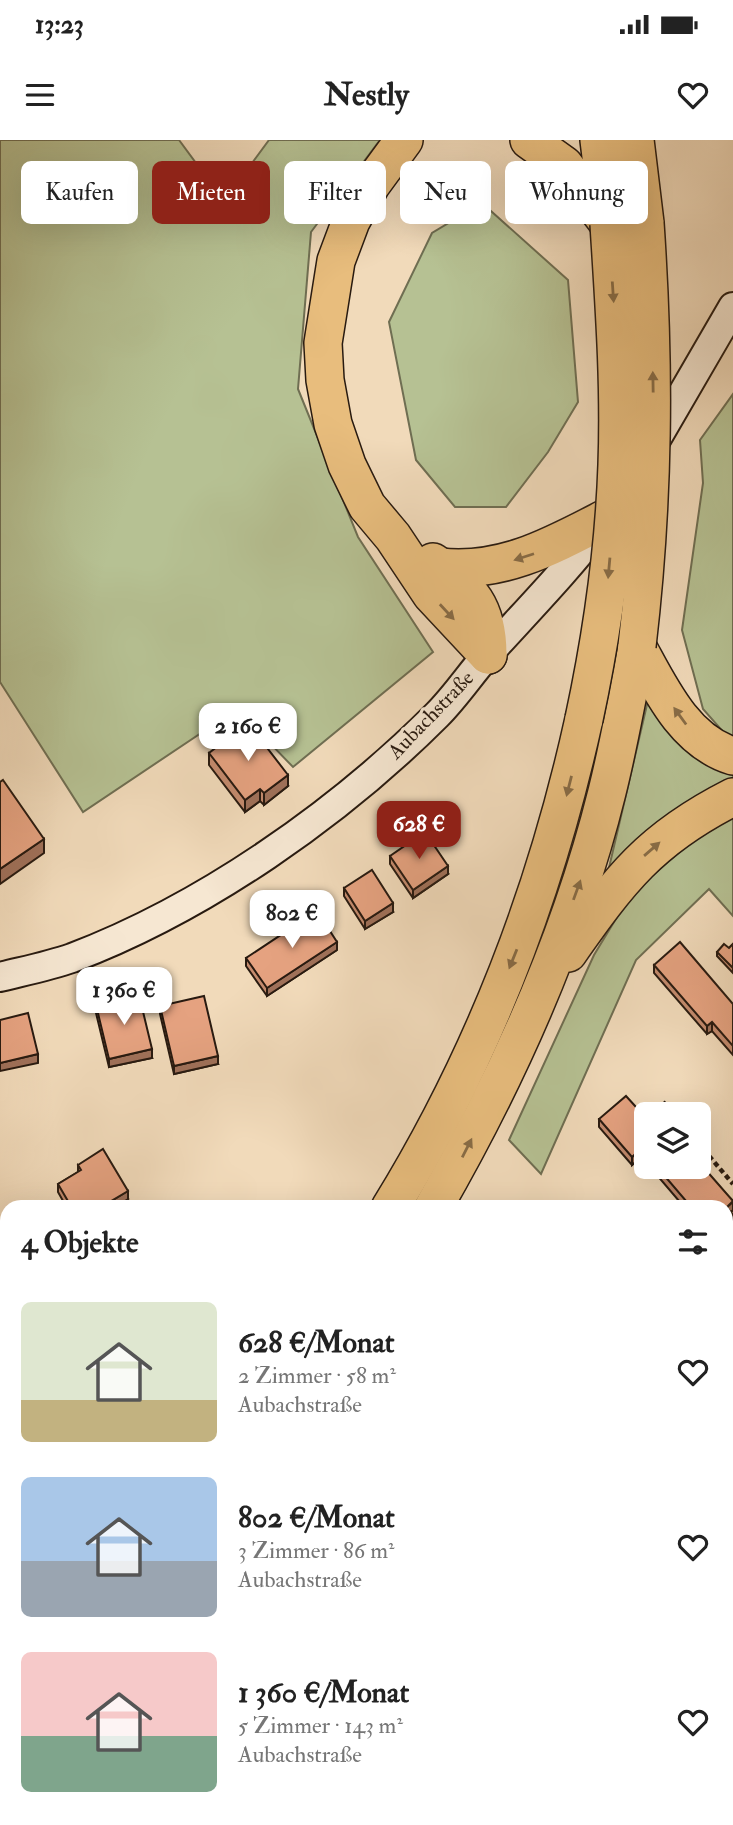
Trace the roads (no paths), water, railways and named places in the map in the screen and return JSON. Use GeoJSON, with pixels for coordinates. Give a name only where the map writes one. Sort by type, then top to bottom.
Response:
{"type":"FeatureCollection","features":[{"type":"Feature","properties":{"kind":"highway"},"geometry":{"type":"LineString","coordinates":[[404,140],[371,184],[351,221],[336,261],[323,343],[332,424],[347,466],[367,506],[393,537],[431,594],[488,654]]}},
{"type":"Feature","properties":{"kind":"highway"},"geometry":{"type":"LineString","coordinates":[[529,140],[558,161]]}},
{"type":"Feature","properties":{"kind":"highway"},"geometry":{"type":"LineString","coordinates":[[599,140],[602,161]]}},
{"type":"Feature","properties":{"kind":"highway"},"geometry":{"type":"LineString","coordinates":[[437,1200],[488,1107],[536,999],[581,880],[607,794],[638,646],[649,536],[654,417],[652,317],[635,140]]}},
{"type":"Feature","properties":{"kind":"highway"},"geometry":{"type":"LineString","coordinates":[[394,1200],[455,1090],[486,1026],[520,942],[545,872],[584,719],[607,590],[617,466],[615,332],[609,224]]}},
{"type":"Feature","properties":{"kind":"highway"},"geometry":{"type":"LineString","coordinates":[[440,567],[465,570],[524,559],[607,517]]}},
{"type":"Feature","properties":{"kind":"highway"},"geometry":{"type":"LineString","coordinates":[[393,537],[440,567],[479,603],[488,629],[488,654]]}},
{"type":"Feature","properties":{"kind":"highway"},"geometry":{"type":"LineString","coordinates":[[638,646],[661,690],[689,730],[722,753],[733,756]]}},
{"type":"Feature","properties":{"kind":"highway"},"geometry":{"type":"LineString","coordinates":[[536,999],[610,894],[649,850],[692,818],[733,797]]}},
{"type":"Feature","properties":{"kind":"street","name":"Aubachstraße"},"geometry":{"type":"LineString","coordinates":[[0,977],[71,958],[155,920],[273,849],[375,772],[439,713],[488,654],[563,575],[607,517],[733,307]]}}]}
